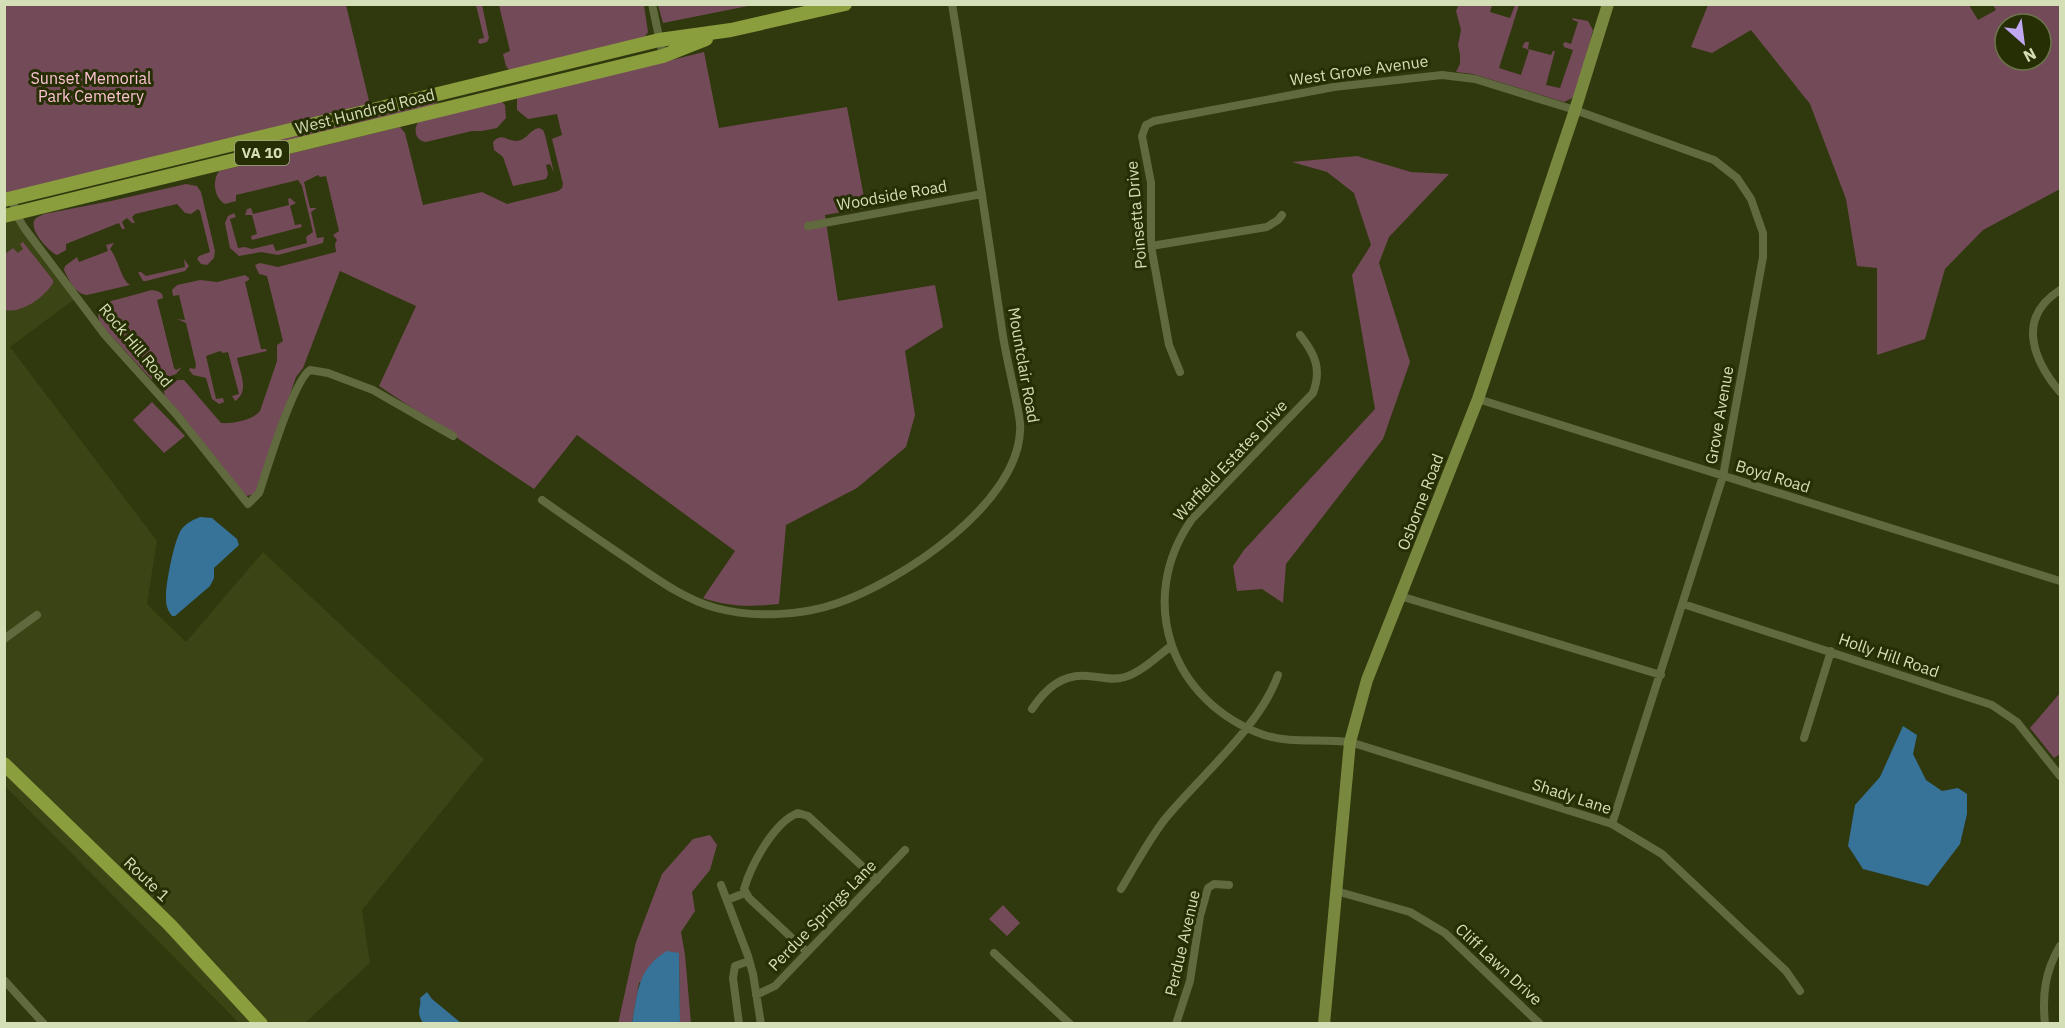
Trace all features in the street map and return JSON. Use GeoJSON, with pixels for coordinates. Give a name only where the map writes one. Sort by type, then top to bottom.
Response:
{"type":"FeatureCollection","features":[{"type":"Feature","properties":{"kind":"main road","name":"West Hundred Road"},"geometry":{"type":"LineString","coordinates":[[8,199],[659,40],[731,30],[844,4]]}},
{"type":"Feature","properties":{"kind":"main road","name":"West Hundred Road"},"geometry":{"type":"LineString","coordinates":[[10,214],[663,56],[731,30]]}},
{"type":"Feature","properties":{"kind":"main road","name":"Route 1"},"geometry":{"type":"LineString","coordinates":[[4,764],[170,926],[261,1023]]}},
{"type":"Feature","properties":{"kind":"street"},"geometry":{"type":"LineString","coordinates":[[651,4],[663,56]]}},
{"type":"Feature","properties":{"kind":"street","name":"Mountclair Road"},"geometry":{"type":"LineString","coordinates":[[542,500],[654,578],[692,599],[716,608],[747,613],[782,613],[825,607],[860,594],[919,561],[967,524],[998,486],[1015,457],[1021,430],[1003,336],[952,4]]}},
{"type":"Feature","properties":{"kind":"street","name":"Osborne Road"},"geometry":{"type":"LineString","coordinates":[[1326,1022],[1335,891],[1350,742],[1367,680],[1478,399],[1608,4]]}},
{"type":"Feature","properties":{"kind":"street","name":"West Grove Avenue"},"geometry":{"type":"LineString","coordinates":[[1146,125],[1162,118],[1334,87],[1442,75],[1475,79],[1575,110]]}},
{"type":"Feature","properties":{"kind":"street","name":"Grove Avenue"},"geometry":{"type":"LineString","coordinates":[[1575,110],[1714,160],[1737,178],[1751,199],[1763,233],[1763,256],[1724,477],[1612,824]]}},
{"type":"Feature","properties":{"kind":"street","name":"Poinsetta Drive"},"geometry":{"type":"LineString","coordinates":[[1146,125],[1142,136],[1151,183],[1151,246],[1169,345],[1180,372]]}},
{"type":"Feature","properties":{"kind":"street","name":"Woodside Road"},"geometry":{"type":"LineString","coordinates":[[808,226],[982,194]]}},
{"type":"Feature","properties":{"kind":"street","name":"Rock Hill Road"},"geometry":{"type":"LineString","coordinates":[[8,199],[10,214],[25,229],[105,335],[190,432],[248,504],[259,493],[294,393],[304,375],[310,370],[328,373],[373,390],[453,436]]}},
{"type":"Feature","properties":{"kind":"street"},"geometry":{"type":"LineString","coordinates":[[1151,246],[1267,227],[1282,215]]}},
{"type":"Feature","properties":{"kind":"street"},"geometry":{"type":"LineString","coordinates":[[2061,290],[2046,302],[2041,310],[2033,334],[2033,345],[2042,368],[2061,392]]}},
{"type":"Feature","properties":{"kind":"street","name":"Warfield Estates Drive"},"geometry":{"type":"LineString","coordinates":[[1300,335],[1315,356],[1317,373],[1313,393],[1192,519],[1179,537],[1173,550],[1165,591],[1165,611],[1171,646],[1192,684],[1209,701],[1246,728],[1270,737],[1288,740],[1329,739],[1350,742]]}},
{"type":"Feature","properties":{"kind":"street","name":"Boyd Road"},"geometry":{"type":"LineString","coordinates":[[1478,399],[2061,580]]}},
{"type":"Feature","properties":{"kind":"street"},"geometry":{"type":"LineString","coordinates":[[1400,596],[1661,675]]}},
{"type":"Feature","properties":{"kind":"street","name":"Holly Hill Road"},"geometry":{"type":"LineString","coordinates":[[1683,604],[1992,705],[2017,722],[2061,776]]}},
{"type":"Feature","properties":{"kind":"street"},"geometry":{"type":"LineString","coordinates":[[4,639],[37,615]]}},
{"type":"Feature","properties":{"kind":"street"},"geometry":{"type":"LineString","coordinates":[[1032,709],[1040,695],[1060,681],[1078,676],[1108,679],[1126,676],[1171,646]]}},
{"type":"Feature","properties":{"kind":"street"},"geometry":{"type":"LineString","coordinates":[[1804,738],[1831,651]]}},
{"type":"Feature","properties":{"kind":"street"},"geometry":{"type":"LineString","coordinates":[[1121,890],[1164,821],[1267,702],[1278,675]]}},
{"type":"Feature","properties":{"kind":"street","name":"Shady Lane"},"geometry":{"type":"LineString","coordinates":[[1350,742],[1612,824],[1662,854],[1786,971],[1800,991]]}},
{"type":"Feature","properties":{"kind":"street"},"geometry":{"type":"LineString","coordinates":[[745,893],[746,883],[766,843],[791,815],[798,813],[808,816],[877,880]]}},
{"type":"Feature","properties":{"kind":"street","name":"Perdue Springs Lane"},"geometry":{"type":"LineString","coordinates":[[756,995],[775,986],[905,850]]}},
{"type":"Feature","properties":{"kind":"street","name":"Perdue Avenue"},"geometry":{"type":"LineString","coordinates":[[1176,1023],[1190,981],[1200,916],[1208,888],[1214,884],[1229,885]]}},
{"type":"Feature","properties":{"kind":"street"},"geometry":{"type":"LineString","coordinates":[[721,885],[749,961],[761,1023]]}},
{"type":"Feature","properties":{"kind":"street","name":"Cliff Lawn Drive"},"geometry":{"type":"LineString","coordinates":[[1335,891],[1410,912],[1445,933],[1540,1023]]}},
{"type":"Feature","properties":{"kind":"street"},"geometry":{"type":"LineString","coordinates":[[727,900],[745,893]]}},
{"type":"Feature","properties":{"kind":"street"},"geometry":{"type":"LineString","coordinates":[[745,893],[807,952]]}},
{"type":"Feature","properties":{"kind":"street"},"geometry":{"type":"LineString","coordinates":[[2045,1023],[2046,979],[2049,967],[2061,946]]}},
{"type":"Feature","properties":{"kind":"street"},"geometry":{"type":"LineString","coordinates":[[994,953],[1070,1023]]}},
{"type":"Feature","properties":{"kind":"street"},"geometry":{"type":"LineString","coordinates":[[739,1023],[733,978],[735,966],[749,961]]}},
{"type":"Feature","properties":{"kind":"street"},"geometry":{"type":"LineString","coordinates":[[4,980],[44,1023]]}},
{"type":"Feature","properties":{"kind":"shaded area"},"geometry":{"type":"Polygon","coordinates":[[[16,213],[76,298],[10,347],[157,541],[147,604],[186,642],[263,552],[484,759],[362,910],[370,963],[305,1023],[239,1023],[5,786],[4,216],[16,213]]]}},
{"type":"Feature","properties":{"kind":"green space"},"geometry":{"type":"Polygon","coordinates":[[[658,4],[753,5],[663,23],[658,4]]]}},
{"type":"Feature","properties":{"kind":"green space","name":"Sunset Memorial Park Cemetery"},"geometry":{"type":"Polygon","coordinates":[[[4,5],[346,5],[370,105],[5,195],[4,5]]]}},
{"type":"Feature","properties":{"kind":"green space"},"geometry":{"type":"Polygon","coordinates":[[[476,5],[482,5],[489,38],[487,42],[480,44],[479,39],[484,38],[476,5]]]}},
{"type":"Feature","properties":{"kind":"green space"},"geometry":{"type":"Polygon","coordinates":[[[499,5],[644,5],[648,32],[644,38],[510,71],[503,54],[510,51],[499,5]]]}},
{"type":"Feature","properties":{"kind":"green space"},"geometry":{"type":"Polygon","coordinates":[[[1492,5],[1490,12],[1510,18],[1515,5],[1519,5],[1499,68],[1521,75],[1529,50],[1522,47],[1525,42],[1529,42],[1528,49],[1551,55],[1555,51],[1546,85],[1560,88],[1573,50],[1564,47],[1563,44],[1565,42],[1571,44],[1578,22],[1572,18],[1588,21],[1593,30],[1576,96],[1564,102],[1473,74],[1456,72],[1460,64],[1458,45],[1461,30],[1456,11],[1458,6],[1492,5]]]}},
{"type":"Feature","properties":{"kind":"green space"},"geometry":{"type":"Polygon","coordinates":[[[1708,5],[1969,5],[1978,20],[1996,10],[1993,5],[2060,5],[2060,189],[1983,230],[1945,269],[1925,339],[1877,355],[1877,268],[1857,266],[1846,199],[1810,104],[1751,30],[1712,53],[1691,47],[1708,5]]]}},
{"type":"Feature","properties":{"kind":"green space"},"geometry":{"type":"Polygon","coordinates":[[[704,52],[719,128],[847,107],[866,208],[825,215],[838,301],[935,285],[943,327],[905,351],[915,415],[906,447],[857,488],[786,525],[779,604],[740,606],[703,598],[735,551],[577,435],[534,489],[379,386],[416,306],[340,271],[303,368],[296,377],[254,494],[246,496],[165,397],[163,388],[178,380],[184,380],[221,423],[242,421],[257,414],[277,361],[277,345],[283,341],[267,276],[259,274],[255,265],[260,263],[278,267],[336,252],[337,240],[333,235],[339,231],[326,176],[318,175],[304,182],[310,208],[317,208],[311,212],[317,238],[324,237],[323,243],[278,255],[261,252],[239,256],[230,248],[225,223],[228,216],[234,213],[236,217],[230,219],[238,248],[252,249],[273,244],[276,251],[307,243],[306,237],[313,232],[302,186],[298,180],[236,195],[236,201],[225,204],[218,198],[215,189],[215,180],[219,171],[400,127],[405,133],[423,205],[482,192],[507,204],[558,191],[563,184],[552,139],[562,135],[557,114],[528,119],[517,110],[517,98],[704,52]]]}},
{"type":"Feature","properties":{"kind":"green space"},"geometry":{"type":"Polygon","coordinates":[[[436,100],[437,103],[425,109],[269,148],[268,144],[282,138],[436,100]]]}},
{"type":"Feature","properties":{"kind":"green space"},"geometry":{"type":"Polygon","coordinates":[[[501,101],[505,105],[506,118],[497,128],[472,131],[426,142],[420,140],[416,135],[418,122],[501,101]]]}},
{"type":"Feature","properties":{"kind":"green space"},"geometry":{"type":"Polygon","coordinates":[[[539,128],[545,135],[554,173],[550,164],[546,165],[548,174],[546,179],[513,186],[503,157],[494,150],[493,142],[502,137],[517,141],[539,128]]]}},
{"type":"Feature","properties":{"kind":"green space"},"geometry":{"type":"Polygon","coordinates":[[[1357,156],[1411,172],[1449,174],[1389,237],[1379,263],[1410,362],[1383,439],[1286,564],[1283,603],[1262,589],[1237,591],[1233,566],[1244,550],[1375,409],[1352,275],[1371,245],[1354,193],[1327,172],[1292,162],[1357,156]]]}},
{"type":"Feature","properties":{"kind":"green space"},"geometry":{"type":"Polygon","coordinates":[[[186,184],[197,186],[201,192],[215,251],[214,258],[207,265],[201,264],[197,259],[210,252],[200,211],[198,209],[191,214],[185,213],[177,204],[135,214],[132,217],[135,223],[127,218],[122,222],[125,229],[122,229],[119,223],[66,244],[66,250],[57,255],[44,244],[34,228],[35,219],[44,214],[186,184]]]}},
{"type":"Feature","properties":{"kind":"green space"},"geometry":{"type":"Polygon","coordinates":[[[288,199],[296,203],[290,206],[295,225],[301,224],[302,227],[252,240],[251,236],[257,234],[252,215],[245,215],[247,209],[251,208],[253,214],[289,205],[288,199]]]}},
{"type":"Feature","properties":{"kind":"green space"},"geometry":{"type":"Polygon","coordinates":[[[23,242],[53,283],[44,294],[25,307],[11,311],[5,310],[5,254],[13,248],[18,253],[23,249],[20,244],[23,242]]]}},
{"type":"Feature","properties":{"kind":"green space"},"geometry":{"type":"Polygon","coordinates":[[[114,243],[110,249],[124,278],[130,285],[87,295],[79,292],[68,278],[64,270],[65,266],[77,257],[79,262],[108,251],[106,245],[114,243]]]}},
{"type":"Feature","properties":{"kind":"green space"},"geometry":{"type":"Polygon","coordinates":[[[184,259],[189,266],[185,271],[146,281],[143,281],[138,272],[146,276],[185,267],[184,259]]]}},
{"type":"Feature","properties":{"kind":"green space"},"geometry":{"type":"Polygon","coordinates":[[[245,275],[249,278],[245,282],[261,349],[267,351],[237,358],[243,387],[240,397],[235,401],[232,396],[239,394],[228,352],[220,351],[206,356],[216,399],[223,398],[224,402],[219,404],[212,399],[206,378],[193,375],[189,370],[190,368],[195,369],[196,365],[186,323],[177,319],[185,320],[179,295],[173,296],[172,290],[177,285],[200,280],[217,282],[245,275]]]}},
{"type":"Feature","properties":{"kind":"green space"},"geometry":{"type":"Polygon","coordinates":[[[152,290],[160,292],[163,296],[157,300],[174,368],[176,370],[182,367],[176,374],[157,381],[151,379],[102,326],[98,314],[104,303],[152,290]]]}},
{"type":"Feature","properties":{"kind":"green space"},"geometry":{"type":"Polygon","coordinates":[[[152,402],[185,436],[164,453],[133,420],[152,402]]]}},
{"type":"Feature","properties":{"kind":"green space"},"geometry":{"type":"Polygon","coordinates":[[[2060,693],[2060,754],[2054,758],[2030,728],[2060,693]]]}},
{"type":"Feature","properties":{"kind":"green space"},"geometry":{"type":"Polygon","coordinates":[[[710,835],[717,845],[710,870],[692,892],[695,911],[681,932],[691,1023],[680,1023],[679,953],[639,983],[632,1023],[618,1024],[636,942],[662,874],[693,839],[710,835]]]}},
{"type":"Feature","properties":{"kind":"green space"},"geometry":{"type":"Polygon","coordinates":[[[1003,905],[1020,923],[1007,936],[989,919],[1003,905]]]}},
{"type":"Feature","properties":{"kind":"water"},"geometry":{"type":"Polygon","coordinates":[[[200,517],[212,518],[237,539],[239,545],[214,568],[214,578],[210,586],[175,616],[172,616],[166,602],[170,564],[181,530],[200,517]]]}},
{"type":"Feature","properties":{"kind":"water"},"geometry":{"type":"Polygon","coordinates":[[[1903,726],[1917,735],[1913,754],[1926,780],[1942,791],[1958,788],[1967,794],[1967,814],[1960,844],[1928,886],[1863,869],[1848,846],[1855,805],[1880,777],[1903,726]]]}},
{"type":"Feature","properties":{"kind":"water"},"geometry":{"type":"Polygon","coordinates":[[[667,951],[679,953],[680,1023],[632,1023],[640,982],[650,965],[667,951]]]}},
{"type":"Feature","properties":{"kind":"water"},"geometry":{"type":"Polygon","coordinates":[[[427,992],[432,999],[461,1023],[423,1023],[419,1012],[420,998],[427,992]]]}}]}
